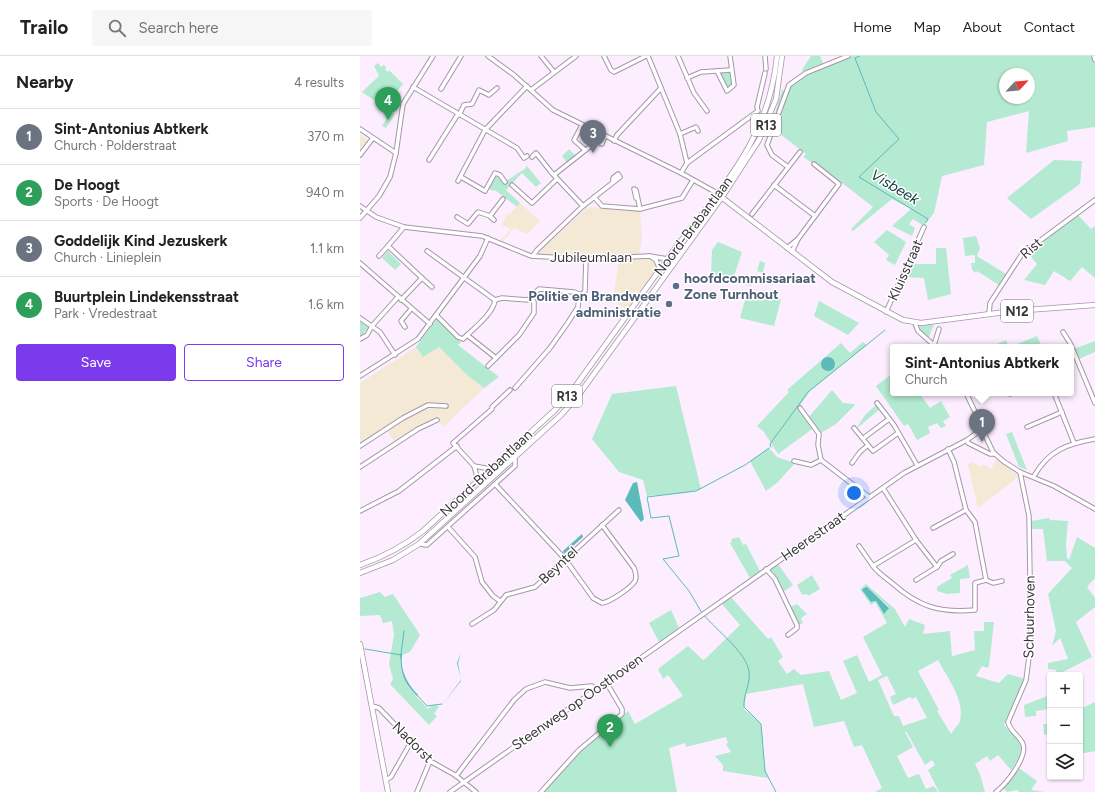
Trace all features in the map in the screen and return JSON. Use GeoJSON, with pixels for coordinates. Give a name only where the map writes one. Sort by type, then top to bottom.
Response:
{"type":"FeatureCollection","features":[{"type":"Feature","properties":{"kind":"main road","name":"Noord-Brabantlaan"},"geometry":{"type":"LineString","coordinates":[[360,565],[384,556],[410,540],[491,469],[555,410],[572,391],[744,156],[761,124],[770,98],[777,56]]}},
{"type":"Feature","properties":{"kind":"main road","name":"Noord-Brabantlaan"},"geometry":{"type":"LineString","coordinates":[[360,573],[393,560],[419,544],[561,415],[578,396],[722,197],[759,140],[776,99],[782,56]]}},
{"type":"Feature","properties":{"kind":"main road","name":"N12"},"geometry":{"type":"LineString","coordinates":[[717,194],[832,282],[903,320],[915,323],[989,314],[1095,305]]}},
{"type":"Feature","properties":{"kind":"main road"},"geometry":{"type":"LineString","coordinates":[[510,451],[515,456]]}},
{"type":"Feature","properties":{"kind":"main road"},"geometry":{"type":"LineString","coordinates":[[360,644],[388,792]]}},
{"type":"Feature","properties":{"kind":"street"},"geometry":{"type":"LineString","coordinates":[[360,218],[379,196],[387,182],[396,153],[403,104],[433,56]]}},
{"type":"Feature","properties":{"kind":"street"},"geometry":{"type":"LineString","coordinates":[[441,89],[461,56]]}},
{"type":"Feature","properties":{"kind":"street"},"geometry":{"type":"LineString","coordinates":[[488,56],[507,69],[548,107],[681,173],[717,194]]}},
{"type":"Feature","properties":{"kind":"street"},"geometry":{"type":"LineString","coordinates":[[542,56],[554,72]]}},
{"type":"Feature","properties":{"kind":"street"},"geometry":{"type":"LineString","coordinates":[[531,90],[576,56]]}},
{"type":"Feature","properties":{"kind":"street"},"geometry":{"type":"LineString","coordinates":[[604,56],[611,70],[614,72],[647,56],[662,88],[680,134],[687,163]]}},
{"type":"Feature","properties":{"kind":"street"},"geometry":{"type":"LineString","coordinates":[[678,56],[694,92],[706,111]]}},
{"type":"Feature","properties":{"kind":"street"},"geometry":{"type":"LineString","coordinates":[[717,71],[727,91],[734,85],[730,56]]}},
{"type":"Feature","properties":{"kind":"street"},"geometry":{"type":"LineString","coordinates":[[681,173],[687,163],[758,111],[757,107],[766,71],[765,56]]}},
{"type":"Feature","properties":{"kind":"street"},"geometry":{"type":"LineString","coordinates":[[788,167],[772,155],[767,146],[789,85],[806,73],[848,56]]}},
{"type":"Feature","properties":{"kind":"street"},"geometry":{"type":"LineString","coordinates":[[1094,56],[1095,60]]}},
{"type":"Feature","properties":{"kind":"street"},"geometry":{"type":"LineString","coordinates":[[687,78],[701,72],[731,70]]}},
{"type":"Feature","properties":{"kind":"street"},"geometry":{"type":"LineString","coordinates":[[458,182],[485,130],[527,86]]}},
{"type":"Feature","properties":{"kind":"street"},"geometry":{"type":"LineString","coordinates":[[413,87],[517,148],[524,158],[527,156]]}},
{"type":"Feature","properties":{"kind":"street"},"geometry":{"type":"LineString","coordinates":[[429,160],[464,105],[471,105],[479,90],[489,95],[497,88]]}},
{"type":"Feature","properties":{"kind":"street"},"geometry":{"type":"LineString","coordinates":[[614,141],[617,135],[662,88]]}},
{"type":"Feature","properties":{"kind":"street"},"geometry":{"type":"LineString","coordinates":[[582,124],[574,140],[584,150]]}},
{"type":"Feature","properties":{"kind":"street"},"geometry":{"type":"LineString","coordinates":[[680,134],[697,128]]}},
{"type":"Feature","properties":{"kind":"street"},"geometry":{"type":"LineString","coordinates":[[360,129],[396,153]]}},
{"type":"Feature","properties":{"kind":"street"},"geometry":{"type":"LineString","coordinates":[[554,175],[596,141],[600,134]]}},
{"type":"Feature","properties":{"kind":"street"},"geometry":{"type":"LineString","coordinates":[[596,141],[602,144],[605,136]]}},
{"type":"Feature","properties":{"kind":"street"},"geometry":{"type":"LineString","coordinates":[[360,155],[373,138]]}},
{"type":"Feature","properties":{"kind":"street"},"geometry":{"type":"LineString","coordinates":[[752,214],[800,152]]}},
{"type":"Feature","properties":{"kind":"street"},"geometry":{"type":"LineString","coordinates":[[532,157],[536,153],[582,206]]}},
{"type":"Feature","properties":{"kind":"street"},"geometry":{"type":"LineString","coordinates":[[792,252],[798,239],[839,184],[814,164]]}},
{"type":"Feature","properties":{"kind":"street"},"geometry":{"type":"LineString","coordinates":[[461,176],[485,191],[495,174],[500,175],[505,182]]}},
{"type":"Feature","properties":{"kind":"street"},"geometry":{"type":"LineString","coordinates":[[512,185],[532,204],[548,186],[558,179]]}},
{"type":"Feature","properties":{"kind":"street"},"geometry":{"type":"LineString","coordinates":[[534,256],[537,250],[582,206],[613,180]]}},
{"type":"Feature","properties":{"kind":"street"},"geometry":{"type":"LineString","coordinates":[[594,197],[602,206],[640,209],[682,198],[693,180]]}},
{"type":"Feature","properties":{"kind":"street"},"geometry":{"type":"LineString","coordinates":[[774,185],[815,216]]}},
{"type":"Feature","properties":{"kind":"street"},"geometry":{"type":"LineString","coordinates":[[636,198],[640,209]]}},
{"type":"Feature","properties":{"kind":"street"},"geometry":{"type":"LineString","coordinates":[[490,216],[503,199]]}},
{"type":"Feature","properties":{"kind":"street","name":"Rist"},"geometry":{"type":"LineString","coordinates":[[989,314],[990,303],[1022,254],[1095,200]]}},
{"type":"Feature","properties":{"kind":"street","name":"Jubileumlaan"},"geometry":{"type":"LineString","coordinates":[[360,206],[376,217],[404,227],[467,234],[488,238],[528,256],[586,259],[649,256],[668,259]]}},
{"type":"Feature","properties":{"kind":"street"},"geometry":{"type":"LineString","coordinates":[[467,234],[468,224],[478,212],[490,216],[494,220]]}},
{"type":"Feature","properties":{"kind":"street"},"geometry":{"type":"LineString","coordinates":[[457,217],[468,224]]}},
{"type":"Feature","properties":{"kind":"street"},"geometry":{"type":"LineString","coordinates":[[379,256],[404,227]]}},
{"type":"Feature","properties":{"kind":"street","name":"Kluisstraat"},"geometry":{"type":"LineString","coordinates":[[886,312],[924,227]]}},
{"type":"Feature","properties":{"kind":"street"},"geometry":{"type":"LineString","coordinates":[[360,376],[418,339],[465,279],[480,256],[488,238]]}},
{"type":"Feature","properties":{"kind":"street"},"geometry":{"type":"LineString","coordinates":[[787,248],[798,239]]}},
{"type":"Feature","properties":{"kind":"street"},"geometry":{"type":"LineString","coordinates":[[388,246],[432,287]]}},
{"type":"Feature","properties":{"kind":"street"},"geometry":{"type":"LineString","coordinates":[[427,251],[495,300]]}},
{"type":"Feature","properties":{"kind":"street","name":"Jubileumlaan"},"geometry":{"type":"LineString","coordinates":[[649,256],[656,260],[660,270]]}},
{"type":"Feature","properties":{"kind":"street"},"geometry":{"type":"LineString","coordinates":[[495,300],[502,298],[528,300],[539,290],[574,292],[579,294],[584,293],[586,259]]}},
{"type":"Feature","properties":{"kind":"street"},"geometry":{"type":"LineString","coordinates":[[360,263],[399,299],[430,324]]}},
{"type":"Feature","properties":{"kind":"street"},"geometry":{"type":"LineString","coordinates":[[360,339],[366,335],[372,326],[422,278]]}},
{"type":"Feature","properties":{"kind":"street"},"geometry":{"type":"LineString","coordinates":[[514,388],[550,348],[567,324],[578,307],[579,294]]}},
{"type":"Feature","properties":{"kind":"street"},"geometry":{"type":"LineString","coordinates":[[488,366],[519,335],[532,316],[534,302],[530,297]]}},
{"type":"Feature","properties":{"kind":"street"},"geometry":{"type":"LineString","coordinates":[[436,316],[458,337],[463,339],[490,312],[495,300]]}},
{"type":"Feature","properties":{"kind":"street"},"geometry":{"type":"LineString","coordinates":[[405,327],[401,322],[411,309]]}},
{"type":"Feature","properties":{"kind":"street"},"geometry":{"type":"LineString","coordinates":[[360,318],[382,335],[395,355]]}},
{"type":"Feature","properties":{"kind":"street"},"geometry":{"type":"LineString","coordinates":[[915,323],[918,331],[933,344]]}},
{"type":"Feature","properties":{"kind":"street"},"geometry":{"type":"LineString","coordinates":[[935,344],[939,329]]}},
{"type":"Feature","properties":{"kind":"street"},"geometry":{"type":"LineString","coordinates":[[1063,332],[1070,344]]}},
{"type":"Feature","properties":{"kind":"street"},"geometry":{"type":"LineString","coordinates":[[467,335],[496,358]]}},
{"type":"Feature","properties":{"kind":"street"},"geometry":{"type":"LineString","coordinates":[[1074,353],[1095,404]]}},
{"type":"Feature","properties":{"kind":"street"},"geometry":{"type":"LineString","coordinates":[[478,480],[474,466],[454,442],[492,409],[492,406],[510,390]]}},
{"type":"Feature","properties":{"kind":"street"},"geometry":{"type":"LineString","coordinates":[[967,396],[980,422],[981,430],[995,454],[1020,472],[1034,476],[1095,509]]}},
{"type":"Feature","properties":{"kind":"street"},"geometry":{"type":"LineString","coordinates":[[1055,396],[1074,442]]}},
{"type":"Feature","properties":{"kind":"street"},"geometry":{"type":"LineString","coordinates":[[876,403],[889,419],[917,465]]}},
{"type":"Feature","properties":{"kind":"street"},"geometry":{"type":"LineString","coordinates":[[360,446],[403,418],[428,405],[446,406]]}},
{"type":"Feature","properties":{"kind":"street"},"geometry":{"type":"LineString","coordinates":[[800,408],[819,434],[818,445],[821,460],[869,497]]}},
{"type":"Feature","properties":{"kind":"street"},"geometry":{"type":"LineString","coordinates":[[1027,427],[1062,412]]}},
{"type":"Feature","properties":{"kind":"street"},"geometry":{"type":"LineString","coordinates":[[865,437],[889,419]]}},
{"type":"Feature","properties":{"kind":"street"},"geometry":{"type":"LineString","coordinates":[[360,467],[418,430],[437,420]]}},
{"type":"Feature","properties":{"kind":"street"},"geometry":{"type":"LineString","coordinates":[[854,428],[872,451],[898,433]]}},
{"type":"Feature","properties":{"kind":"street","name":"Heerestraat"},"geometry":{"type":"LineString","coordinates":[[704,613],[917,465],[967,440],[981,430]]}},
{"type":"Feature","properties":{"kind":"street"},"geometry":{"type":"LineString","coordinates":[[1034,476],[1043,462],[1062,448],[1074,442],[1095,439]]}},
{"type":"Feature","properties":{"kind":"street"},"geometry":{"type":"LineString","coordinates":[[967,440],[968,443],[990,454],[995,454]]}},
{"type":"Feature","properties":{"kind":"street"},"geometry":{"type":"LineString","coordinates":[[360,505],[361,510],[408,484],[457,446]]}},
{"type":"Feature","properties":{"kind":"street"},"geometry":{"type":"LineString","coordinates":[[852,463],[860,452],[868,446]]}},
{"type":"Feature","properties":{"kind":"street"},"geometry":{"type":"LineString","coordinates":[[948,449],[954,462],[966,510],[975,522],[986,580]]}},
{"type":"Feature","properties":{"kind":"street","name":"Noord-Brabantlaan"},"geometry":{"type":"LineString","coordinates":[[419,544],[427,545],[515,466],[515,456]]}},
{"type":"Feature","properties":{"kind":"street"},"geometry":{"type":"LineString","coordinates":[[794,461],[811,464],[821,460]]}},
{"type":"Feature","properties":{"kind":"street"},"geometry":{"type":"LineString","coordinates":[[474,466],[491,469]]}},
{"type":"Feature","properties":{"kind":"street","name":"Schuurhoven"},"geometry":{"type":"LineString","coordinates":[[996,792],[1021,761],[1024,753],[1022,741],[1010,728],[1008,722],[1026,680],[1031,642],[1029,516],[1020,472]]}},
{"type":"Feature","properties":{"kind":"street"},"geometry":{"type":"LineString","coordinates":[[495,484],[565,559],[593,598],[598,602],[608,602],[633,583],[636,577],[635,570],[602,525]]}},
{"type":"Feature","properties":{"kind":"street"},"geometry":{"type":"LineString","coordinates":[[883,488],[916,540],[937,567]]}},
{"type":"Feature","properties":{"kind":"street","name":"Beyntel"},"geometry":{"type":"LineString","coordinates":[[472,624],[494,610],[500,601],[511,593],[535,587],[619,510]]}},
{"type":"Feature","properties":{"kind":"street"},"geometry":{"type":"LineString","coordinates":[[933,528],[966,510]]}},
{"type":"Feature","properties":{"kind":"street"},"geometry":{"type":"LineString","coordinates":[[448,527],[475,557],[482,582],[493,596],[500,601]]}},
{"type":"Feature","properties":{"kind":"street"},"geometry":{"type":"LineString","coordinates":[[874,566],[916,540]]}},
{"type":"Feature","properties":{"kind":"street"},"geometry":{"type":"LineString","coordinates":[[859,546],[874,566],[905,595],[923,605],[944,611],[974,610],[975,583],[986,580],[993,583],[1002,581]]}},
{"type":"Feature","properties":{"kind":"street"},"geometry":{"type":"LineString","coordinates":[[916,580],[937,567],[941,561],[953,554]]}},
{"type":"Feature","properties":{"kind":"street"},"geometry":{"type":"LineString","coordinates":[[766,569],[775,579],[797,625],[797,628],[788,635]]}},
{"type":"Feature","properties":{"kind":"street","name":"Steenweg op Oosthoven"},"geometry":{"type":"LineString","coordinates":[[450,792],[704,613]]}},
{"type":"Feature","properties":{"kind":"street"},"geometry":{"type":"LineString","coordinates":[[456,776],[514,700],[526,688],[544,682],[570,688],[592,686],[595,690]]}},
{"type":"Feature","properties":{"kind":"street"},"geometry":{"type":"LineString","coordinates":[[541,792],[579,750],[622,714],[622,709],[606,682]]}},
{"type":"Feature","properties":{"kind":"street","name":"Nadorst"},"geometry":{"type":"LineString","coordinates":[[372,706],[379,708],[430,761],[456,776],[476,792]]}},
{"type":"Feature","properties":{"kind":"street"},"geometry":{"type":"LineString","coordinates":[[386,780],[391,777],[412,742]]}},
{"type":"Feature","properties":{"kind":"street"},"geometry":{"type":"LineString","coordinates":[[417,792],[430,761]]}},
{"type":"Feature","properties":{"kind":"shaded area"},"geometry":{"type":"Polygon","coordinates":[[[811,56],[820,56],[823,63],[802,72],[803,68],[811,56]]]}},
{"type":"Feature","properties":{"kind":"shaded area"},"geometry":{"type":"Polygon","coordinates":[[[852,56],[1093,56],[1095,66],[1095,127],[1067,131],[1068,141],[1026,153],[1029,111],[987,122],[984,165],[942,176],[934,213],[924,226],[913,219],[909,224],[915,228],[912,236],[892,226],[911,209],[892,199],[853,231],[851,229],[873,207],[814,161],[812,163],[803,157],[806,154],[771,127],[782,90],[788,92],[791,86],[798,80],[826,66],[852,56]]]}},
{"type":"Feature","properties":{"kind":"shaded area"},"geometry":{"type":"Polygon","coordinates":[[[378,63],[381,67],[384,65],[388,72],[389,70],[403,84],[384,107],[362,92],[379,76],[374,66],[378,63]]]}},
{"type":"Feature","properties":{"kind":"shaded area"},"geometry":{"type":"Polygon","coordinates":[[[729,71],[732,73],[732,84],[728,87],[725,86],[720,75],[721,72],[729,71]]]}},
{"type":"Feature","properties":{"kind":"shaded area"},"geometry":{"type":"Polygon","coordinates":[[[391,112],[395,114],[386,128],[382,126],[391,112]]]}},
{"type":"Feature","properties":{"kind":"shaded area"},"geometry":{"type":"Polygon","coordinates":[[[360,134],[369,141],[360,152],[360,134]]]}},
{"type":"Feature","properties":{"kind":"shaded area"},"geometry":{"type":"Polygon","coordinates":[[[569,149],[576,156],[567,163],[562,156],[569,149]]]}},
{"type":"Feature","properties":{"kind":"shaded area"},"geometry":{"type":"Polygon","coordinates":[[[1054,160],[1082,161],[1080,184],[1031,219],[1007,198],[1054,160]]]}},
{"type":"Feature","properties":{"kind":"shaded area"},"geometry":{"type":"Polygon","coordinates":[[[526,165],[541,183],[536,187],[522,173],[506,190],[520,203],[517,207],[495,190],[493,191],[488,188],[495,177],[498,177],[503,183],[526,168],[526,165]]]}},
{"type":"Feature","properties":{"kind":"shaded area"},"geometry":{"type":"Polygon","coordinates":[[[520,203],[540,221],[527,234],[514,228],[502,242],[500,241],[511,229],[502,225],[507,214],[509,215],[520,203]]]}},
{"type":"Feature","properties":{"kind":"shaded area"},"geometry":{"type":"Polygon","coordinates":[[[588,207],[640,211],[642,238],[639,254],[571,257],[539,255],[539,252],[588,207]]]}},
{"type":"Feature","properties":{"kind":"shaded area"},"geometry":{"type":"Polygon","coordinates":[[[1078,215],[1091,229],[1095,226],[1095,278],[1082,267],[1070,281],[1054,271],[1045,285],[1024,280],[1037,264],[1027,252],[1078,215]]]}},
{"type":"Feature","properties":{"kind":"shaded area"},"geometry":{"type":"Polygon","coordinates":[[[887,230],[906,242],[895,265],[886,260],[889,255],[874,242],[887,230]]]}},
{"type":"Feature","properties":{"kind":"shaded area"},"geometry":{"type":"Polygon","coordinates":[[[976,236],[980,248],[977,256],[1006,274],[999,285],[977,271],[976,273],[972,270],[971,263],[975,263],[975,255],[965,256],[963,238],[976,236]]]}},
{"type":"Feature","properties":{"kind":"shaded area"},"geometry":{"type":"Polygon","coordinates":[[[718,242],[742,252],[734,276],[753,282],[751,286],[711,274],[712,250],[718,242]]]}},
{"type":"Feature","properties":{"kind":"shaded area"},"geometry":{"type":"Polygon","coordinates":[[[936,248],[946,248],[951,294],[928,300],[924,278],[903,277],[909,264],[936,264],[936,248]]]}},
{"type":"Feature","properties":{"kind":"shaded area"},"geometry":{"type":"Polygon","coordinates":[[[388,251],[401,264],[395,270],[382,258],[388,251]]]}},
{"type":"Feature","properties":{"kind":"shaded area"},"geometry":{"type":"Polygon","coordinates":[[[651,258],[658,269],[627,310],[613,300],[619,260],[651,258]]]}},
{"type":"Feature","properties":{"kind":"shaded area"},"geometry":{"type":"Polygon","coordinates":[[[760,261],[765,263],[763,273],[757,271],[760,261]]]}},
{"type":"Feature","properties":{"kind":"shaded area"},"geometry":{"type":"Polygon","coordinates":[[[747,293],[761,296],[762,293],[781,299],[774,326],[740,318],[747,293]]]}},
{"type":"Feature","properties":{"kind":"shaded area"},"geometry":{"type":"Polygon","coordinates":[[[819,301],[859,323],[848,335],[814,316],[819,301]]]}},
{"type":"Feature","properties":{"kind":"shaded area"},"geometry":{"type":"Polygon","coordinates":[[[437,319],[461,342],[458,345],[499,377],[484,388],[467,375],[439,347],[423,357],[416,347],[437,319]]]}},
{"type":"Feature","properties":{"kind":"shaded area"},"geometry":{"type":"Polygon","coordinates":[[[360,320],[369,326],[360,336],[360,320]]]}},
{"type":"Feature","properties":{"kind":"shaded area"},"geometry":{"type":"Polygon","coordinates":[[[934,324],[928,339],[920,331],[920,326],[934,324]]]}},
{"type":"Feature","properties":{"kind":"shaded area"},"geometry":{"type":"Polygon","coordinates":[[[1037,336],[1041,344],[1017,344],[1037,336]]]}},
{"type":"Feature","properties":{"kind":"shaded area"},"geometry":{"type":"Polygon","coordinates":[[[1006,340],[1008,344],[997,344],[1006,340]]]}},
{"type":"Feature","properties":{"kind":"shaded area"},"geometry":{"type":"Polygon","coordinates":[[[1095,341],[1095,352],[1079,359],[1074,349],[1095,341]]]}},
{"type":"Feature","properties":{"kind":"shaded area"},"geometry":{"type":"Polygon","coordinates":[[[863,342],[867,345],[810,391],[799,407],[808,418],[832,390],[843,403],[855,405],[836,424],[821,433],[815,427],[778,454],[764,432],[757,426],[789,392],[787,390],[841,343],[850,353],[863,342]]]}},
{"type":"Feature","properties":{"kind":"shaded area"},"geometry":{"type":"Polygon","coordinates":[[[416,347],[423,357],[439,347],[467,375],[484,388],[443,427],[436,417],[395,443],[387,430],[363,445],[360,440],[360,383],[416,347]]]}},
{"type":"Feature","properties":{"kind":"shaded area"},"geometry":{"type":"Polygon","coordinates":[[[825,357],[831,357],[835,361],[835,367],[831,371],[825,371],[821,367],[821,361],[825,357]]]}},
{"type":"Feature","properties":{"kind":"shaded area"},"geometry":{"type":"Polygon","coordinates":[[[890,375],[890,396],[921,396],[930,408],[941,401],[950,417],[943,421],[946,426],[941,428],[937,423],[928,427],[930,433],[917,440],[908,424],[904,426],[876,386],[890,375]]]}},
{"type":"Feature","properties":{"kind":"shaded area"},"geometry":{"type":"Polygon","coordinates":[[[676,386],[701,489],[686,493],[647,496],[643,480],[619,472],[592,439],[612,394],[676,386]]]}},
{"type":"Feature","properties":{"kind":"shaded area"},"geometry":{"type":"Polygon","coordinates":[[[875,406],[878,406],[880,409],[856,429],[865,415],[875,406]]]}},
{"type":"Feature","properties":{"kind":"shaded area"},"geometry":{"type":"Polygon","coordinates":[[[1012,432],[1027,470],[1019,467],[1006,434],[1012,432]]]}},
{"type":"Feature","properties":{"kind":"shaded area"},"geometry":{"type":"Polygon","coordinates":[[[769,448],[777,457],[795,463],[778,482],[766,491],[750,461],[769,448]]]}},
{"type":"Feature","properties":{"kind":"shaded area"},"geometry":{"type":"Polygon","coordinates":[[[996,460],[1009,467],[1018,477],[978,508],[968,464],[971,462],[982,467],[983,464],[991,469],[996,460]]]}},
{"type":"Feature","properties":{"kind":"shaded area"},"geometry":{"type":"Polygon","coordinates":[[[637,482],[644,519],[641,522],[625,500],[633,483],[637,482]]]}},
{"type":"Feature","properties":{"kind":"shaded area"},"geometry":{"type":"Polygon","coordinates":[[[1049,518],[1050,520],[1068,521],[1066,544],[1067,558],[1069,560],[1077,537],[1095,548],[1095,578],[1087,587],[1095,598],[1095,607],[1076,622],[1092,657],[1063,672],[1056,672],[1056,670],[1048,669],[1048,663],[1068,659],[1060,638],[1052,646],[1056,631],[1048,594],[1072,568],[1065,561],[1047,561],[1043,529],[1031,529],[1031,521],[1049,518]]]}},
{"type":"Feature","properties":{"kind":"shaded area"},"geometry":{"type":"Polygon","coordinates":[[[582,534],[583,537],[564,554],[563,551],[582,534]]]}},
{"type":"Feature","properties":{"kind":"shaded area"},"geometry":{"type":"Polygon","coordinates":[[[739,537],[743,545],[746,544],[760,571],[750,578],[730,543],[732,542],[731,539],[739,537]]]}},
{"type":"Feature","properties":{"kind":"shaded area"},"geometry":{"type":"Polygon","coordinates":[[[778,564],[793,585],[783,592],[777,580],[769,571],[778,564]]]}},
{"type":"Feature","properties":{"kind":"shaded area"},"geometry":{"type":"Polygon","coordinates":[[[968,565],[970,578],[960,579],[960,593],[947,594],[937,591],[937,587],[952,578],[950,575],[968,565]]]}},
{"type":"Feature","properties":{"kind":"shaded area"},"geometry":{"type":"Polygon","coordinates":[[[812,575],[820,589],[808,596],[807,594],[802,595],[797,585],[812,575]]]}},
{"type":"Feature","properties":{"kind":"shaded area"},"geometry":{"type":"Polygon","coordinates":[[[866,584],[895,609],[905,627],[909,619],[925,625],[923,634],[950,631],[952,656],[975,650],[974,631],[984,631],[984,622],[994,622],[989,666],[987,668],[982,666],[976,676],[999,683],[1008,674],[1025,679],[1004,725],[1018,741],[1021,750],[1019,756],[1011,770],[998,755],[990,761],[987,756],[975,764],[980,774],[985,792],[939,792],[928,770],[935,765],[932,760],[925,765],[906,731],[905,732],[913,747],[897,756],[908,778],[919,774],[926,789],[934,786],[938,792],[875,792],[882,788],[862,745],[854,747],[844,721],[814,727],[803,684],[746,694],[744,709],[760,723],[764,764],[768,778],[723,771],[723,765],[715,756],[731,752],[726,744],[728,743],[726,737],[686,747],[685,743],[669,748],[677,792],[543,792],[577,753],[628,711],[635,724],[683,696],[668,675],[663,679],[658,669],[688,646],[703,660],[705,659],[740,625],[722,604],[731,597],[768,639],[771,637],[783,657],[778,661],[787,674],[794,669],[801,675],[829,671],[841,700],[857,693],[843,661],[857,655],[869,682],[882,675],[863,637],[887,623],[875,602],[871,605],[860,589],[866,584]],[[867,587],[872,602],[876,601],[884,614],[889,607],[867,587]],[[938,660],[918,671],[939,710],[937,711],[951,734],[960,721],[961,713],[958,697],[950,681],[938,660]],[[887,676],[878,680],[894,716],[899,716],[903,726],[927,718],[916,697],[912,699],[910,697],[893,705],[890,697],[896,694],[887,676]]]}},
{"type":"Feature","properties":{"kind":"shaded area"},"geometry":{"type":"Polygon","coordinates":[[[867,587],[889,608],[884,614],[876,601],[871,602],[862,590],[867,587]]]}},
{"type":"Feature","properties":{"kind":"shaded area"},"geometry":{"type":"Polygon","coordinates":[[[380,592],[385,597],[393,594],[420,635],[410,652],[400,656],[402,673],[408,686],[428,709],[432,705],[439,706],[434,714],[437,716],[429,725],[390,684],[393,679],[389,664],[394,635],[392,621],[383,623],[380,615],[360,616],[360,598],[380,592]]]}},
{"type":"Feature","properties":{"kind":"shaded area"},"geometry":{"type":"Polygon","coordinates":[[[797,604],[807,614],[801,618],[803,623],[798,625],[790,607],[797,604]]]}},
{"type":"Feature","properties":{"kind":"shaded area"},"geometry":{"type":"Polygon","coordinates":[[[671,610],[679,628],[659,642],[649,623],[671,610]]]}},
{"type":"Feature","properties":{"kind":"shaded area"},"geometry":{"type":"Polygon","coordinates":[[[461,653],[458,663],[460,678],[457,663],[461,653]]]}},
{"type":"Feature","properties":{"kind":"shaded area"},"geometry":{"type":"Polygon","coordinates":[[[400,654],[402,654],[402,666],[405,676],[418,695],[417,696],[404,677],[401,667],[400,654]]]}},
{"type":"Feature","properties":{"kind":"shaded area"},"geometry":{"type":"Polygon","coordinates":[[[1047,696],[1047,709],[1036,711],[1036,716],[1025,717],[1024,705],[1047,696]]]}},
{"type":"Feature","properties":{"kind":"shaded area"},"geometry":{"type":"Polygon","coordinates":[[[1095,702],[1095,751],[1083,753],[1083,708],[1095,702]]]}},
{"type":"Feature","properties":{"kind":"shaded area"},"geometry":{"type":"Polygon","coordinates":[[[1043,724],[1047,724],[1047,734],[1044,735],[1043,724]]]}},
{"type":"Feature","properties":{"kind":"shaded area"},"geometry":{"type":"Polygon","coordinates":[[[1019,768],[1037,781],[1031,790],[1045,792],[1019,792],[1017,790],[1007,792],[1003,788],[1019,768]]]}},
{"type":"Feature","properties":{"kind":"waterway","name":"Visbeek"},"geometry":{"type":"LineString","coordinates":[[860,56],[855,58],[876,112],[899,139],[859,177],[928,219],[926,222]]}},
{"type":"Feature","properties":{"kind":"waterway"},"geometry":{"type":"LineString","coordinates":[[771,447],[770,444],[808,392],[885,330]]}},
{"type":"Feature","properties":{"kind":"waterway"},"geometry":{"type":"LineString","coordinates":[[702,613],[689,591],[663,559],[679,556],[669,516],[651,518],[647,497],[696,491],[745,465],[769,448]]}},
{"type":"Feature","properties":{"kind":"waterway"},"geometry":{"type":"LineString","coordinates":[[704,615],[737,649],[747,664],[749,676],[744,707],[761,724],[765,771],[776,792]]}},
{"type":"Feature","properties":{"kind":"waterway"},"geometry":{"type":"LineString","coordinates":[[401,654],[404,631]]}},
{"type":"Feature","properties":{"kind":"waterway"},"geometry":{"type":"LineString","coordinates":[[365,649],[401,655]]}},
{"type":"Feature","properties":{"kind":"waterway"},"geometry":{"type":"LineString","coordinates":[[417,695],[427,706],[442,704]]}},
{"type":"Feature","properties":{"kind":"place","name":"Buurtplein Lindekensstraat"},"geometry":{"type":"Point","coordinates":[388,120]}},
{"type":"Feature","properties":{"kind":"place","name":"Goddelijk Kind Jezuskerk"},"geometry":{"type":"Point","coordinates":[593,153]}},
{"type":"Feature","properties":{"kind":"place","name":"hoofdcommissariaat Zone Turnhout"},"geometry":{"type":"Point","coordinates":[676,286]}},
{"type":"Feature","properties":{"kind":"place","name":"Politie en Brandweer administratie"},"geometry":{"type":"Point","coordinates":[669,304]}},
{"type":"Feature","properties":{"kind":"place","name":"Sint-Antonius Abtkerk"},"geometry":{"type":"Point","coordinates":[982,442]}},
{"type":"Feature","properties":{"kind":"place","name":"De Hoogt"},"geometry":{"type":"Point","coordinates":[610,747]}}]}
